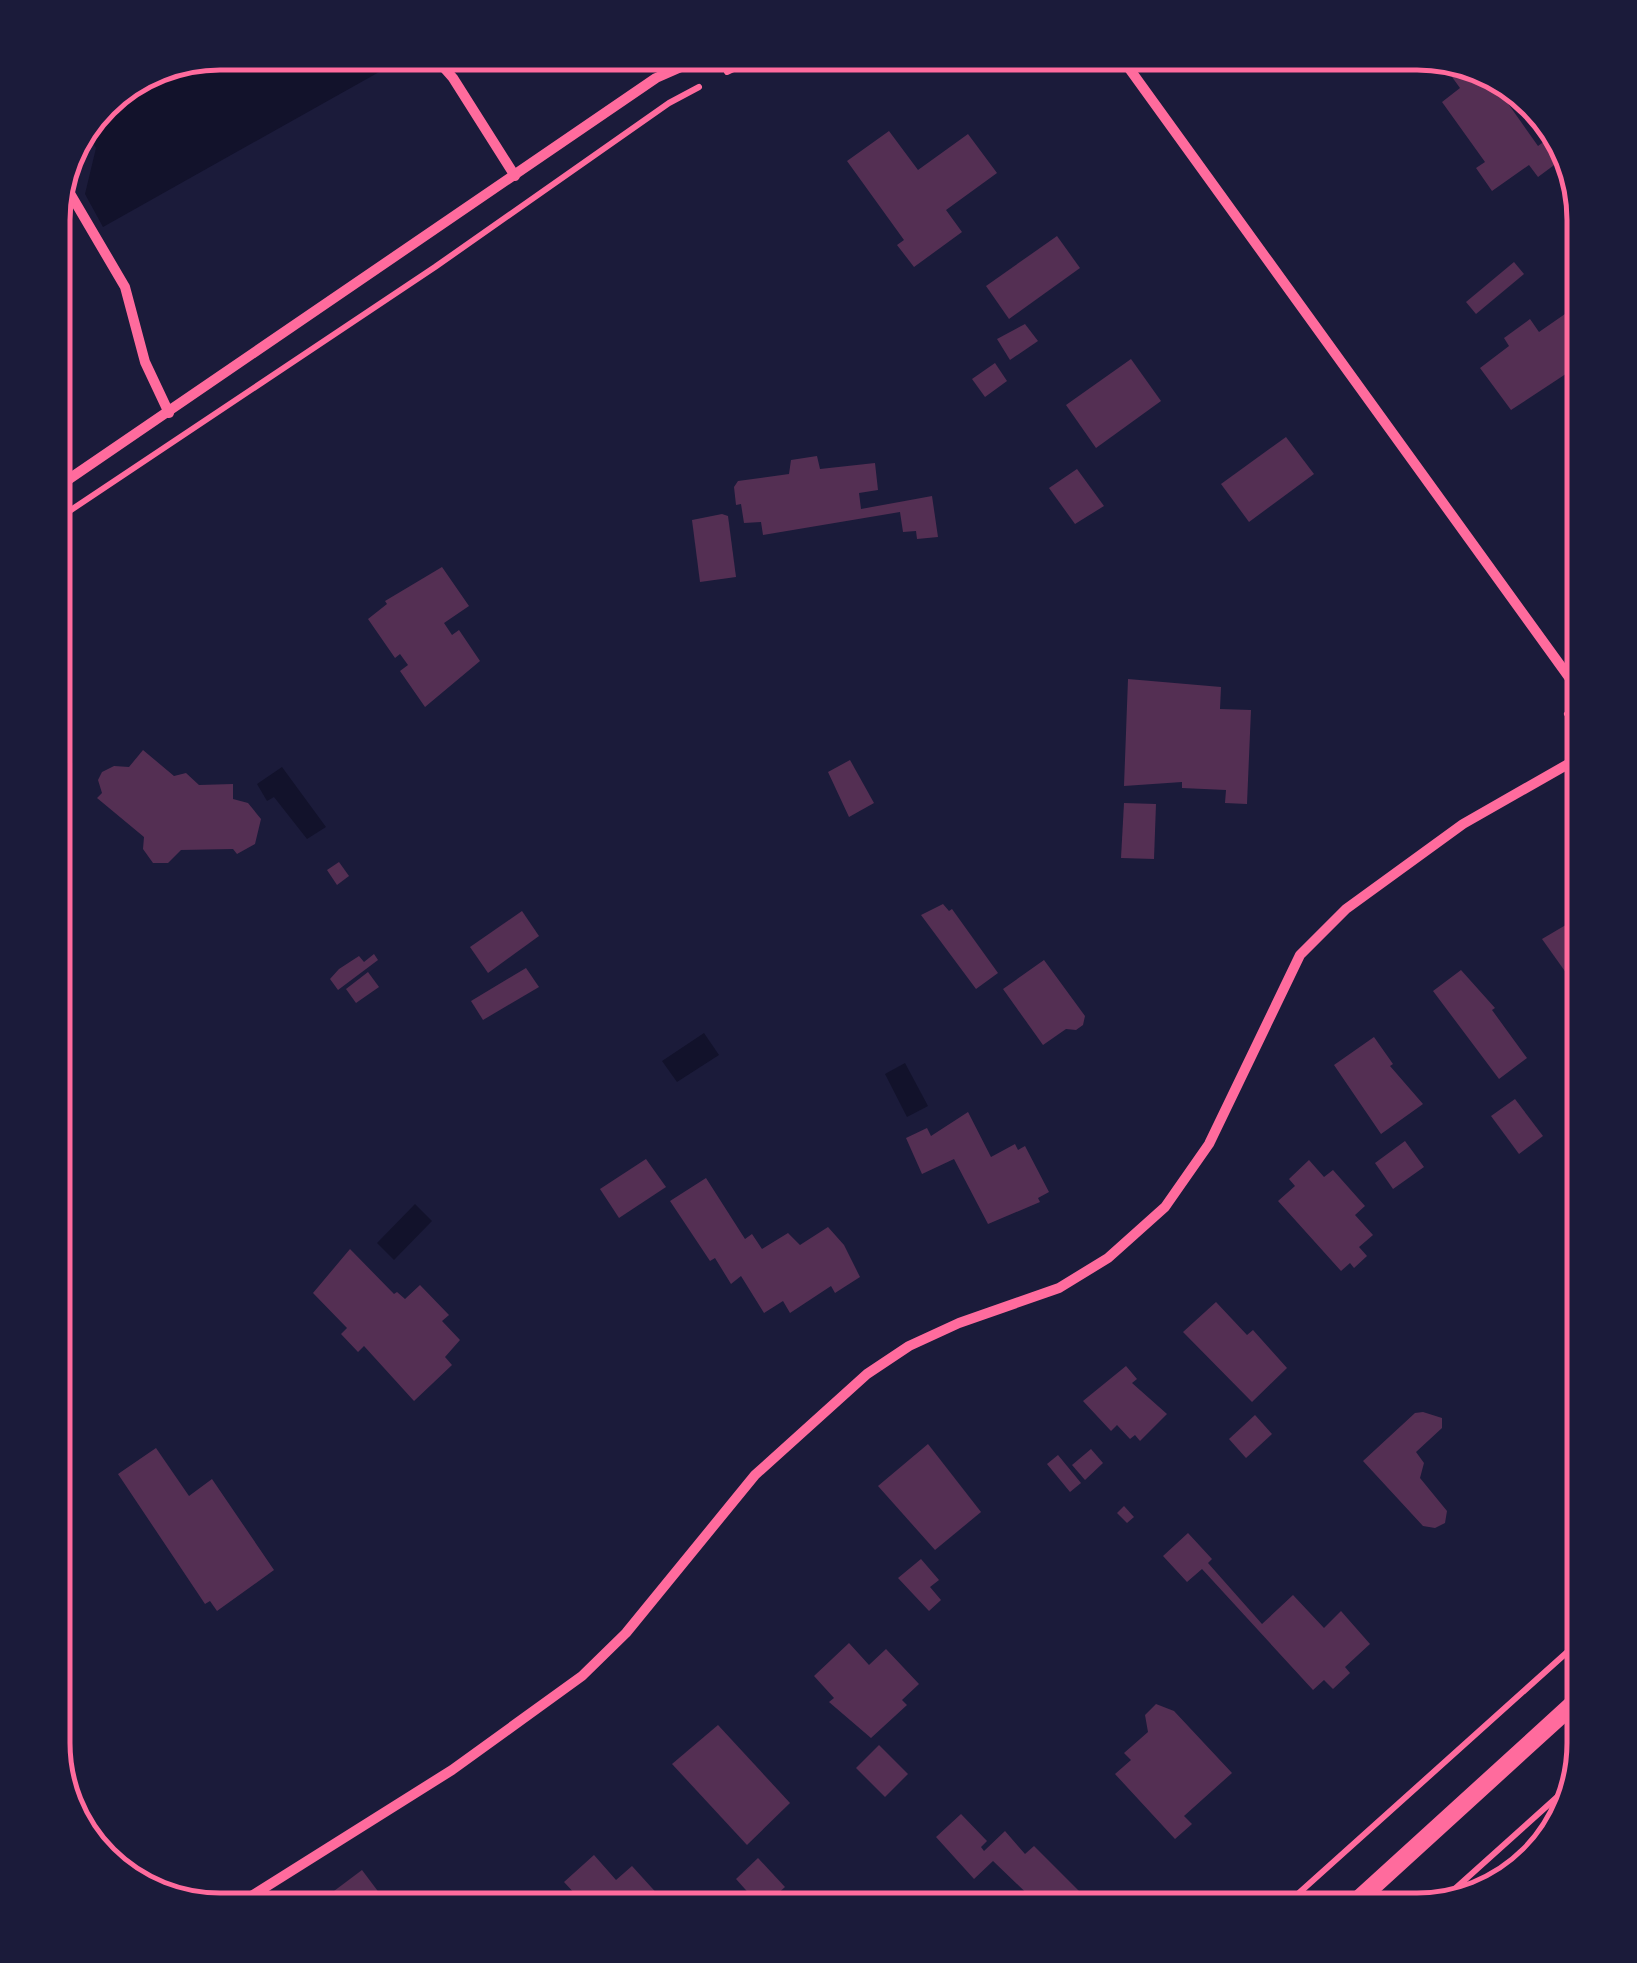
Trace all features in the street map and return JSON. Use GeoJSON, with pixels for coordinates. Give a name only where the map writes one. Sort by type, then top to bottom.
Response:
{"type":"FeatureCollection","features":[{"type":"Feature","properties":{"kind":"street"},"geometry":{"type":"LineString","coordinates":[[447,70],[515,176]]}},
{"type":"Feature","properties":{"kind":"street"},"geometry":{"type":"LineString","coordinates":[[70,479],[656,78],[674,70]]}},
{"type":"Feature","properties":{"kind":"street"},"geometry":{"type":"LineString","coordinates":[[1130,70],[1567,674]]}},
{"type":"Feature","properties":{"kind":"street"},"geometry":{"type":"LineString","coordinates":[[72,197],[125,286],[145,362],[169,413]]}},
{"type":"Feature","properties":{"kind":"street"},"geometry":{"type":"LineString","coordinates":[[256,1893],[452,1770],[582,1676],[626,1632],[755,1474],[867,1374],[908,1346],[1059,1288],[1108,1258],[1164,1207],[1208,1144],[1300,955],[1346,909],[1463,824],[1567,765]]}},
{"type":"Feature","properties":{"kind":"street"},"geometry":{"type":"LineString","coordinates":[[1366,1893],[1567,1709]]}},
{"type":"Feature","properties":{"kind":"path"},"geometry":{"type":"LineString","coordinates":[[70,511],[422,276],[669,103],[734,70]]}},
{"type":"Feature","properties":{"kind":"path"},"geometry":{"type":"LineString","coordinates":[[1299,1893],[1567,1652]]}},
{"type":"Feature","properties":{"kind":"path"},"geometry":{"type":"LineString","coordinates":[[1457,1887],[1557,1797]]}},
{"type":"Feature","properties":{"kind":"shaded area"},"geometry":{"type":"Polygon","coordinates":[[[220,70],[383,70],[103,227],[85,194],[96,148],[92,142],[121,107],[172,78],[220,70]]]}},
{"type":"Feature","properties":{"kind":"shaded area"},"geometry":{"type":"Polygon","coordinates":[[[282,767],[326,827],[307,839],[274,797],[267,801],[257,784],[282,767]]]}},
{"type":"Feature","properties":{"kind":"shaded area"},"geometry":{"type":"Polygon","coordinates":[[[704,1033],[719,1055],[677,1082],[662,1061],[704,1033]]]}},
{"type":"Feature","properties":{"kind":"shaded area"},"geometry":{"type":"Polygon","coordinates":[[[905,1063],[928,1106],[907,1117],[885,1074],[905,1063]]]}},
{"type":"Feature","properties":{"kind":"shaded area"},"geometry":{"type":"Polygon","coordinates":[[[415,1204],[432,1221],[394,1260],[377,1243],[415,1204]]]}},
{"type":"Feature","properties":{"kind":"building"},"geometry":{"type":"Polygon","coordinates":[[[1452,77],[1465,78],[1504,99],[1538,146],[1545,141],[1556,164],[1538,177],[1529,165],[1492,191],[1476,168],[1485,162],[1442,102],[1460,88],[1452,77]]]}},
{"type":"Feature","properties":{"kind":"building"},"geometry":{"type":"Polygon","coordinates":[[[889,131],[918,170],[968,134],[997,173],[946,210],[962,232],[914,267],[897,245],[904,240],[847,161],[889,131]]]}},
{"type":"Feature","properties":{"kind":"building"},"geometry":{"type":"Polygon","coordinates":[[[1057,236],[1080,268],[1009,319],[986,286],[1057,236]]]}},
{"type":"Feature","properties":{"kind":"building"},"geometry":{"type":"Polygon","coordinates":[[[1514,262],[1524,274],[1476,314],[1466,302],[1514,262]]]}},
{"type":"Feature","properties":{"kind":"building"},"geometry":{"type":"Polygon","coordinates":[[[1565,314],[1567,316],[1567,373],[1511,410],[1480,368],[1509,346],[1504,338],[1530,319],[1539,332],[1565,314]]]}},
{"type":"Feature","properties":{"kind":"building"},"geometry":{"type":"Polygon","coordinates":[[[1025,324],[1038,341],[1010,360],[997,339],[1025,324]]]}},
{"type":"Feature","properties":{"kind":"building"},"geometry":{"type":"Polygon","coordinates":[[[1131,359],[1161,401],[1096,448],[1066,405],[1131,359]]]}},
{"type":"Feature","properties":{"kind":"building"},"geometry":{"type":"Polygon","coordinates":[[[995,363],[1007,381],[985,397],[972,379],[995,363]]]}},
{"type":"Feature","properties":{"kind":"building"},"geometry":{"type":"Polygon","coordinates":[[[1286,437],[1314,474],[1249,522],[1221,484],[1286,437]]]}},
{"type":"Feature","properties":{"kind":"building"},"geometry":{"type":"Polygon","coordinates":[[[817,456],[820,469],[875,463],[878,490],[859,493],[861,509],[932,496],[938,537],[917,539],[916,531],[903,532],[900,512],[763,535],[761,522],[744,523],[741,504],[736,505],[734,487],[738,481],[789,474],[791,460],[817,456]]]}},
{"type":"Feature","properties":{"kind":"building"},"geometry":{"type":"Polygon","coordinates":[[[1077,469],[1104,506],[1075,524],[1049,488],[1077,469]]]}},
{"type":"Feature","properties":{"kind":"building"},"geometry":{"type":"Polygon","coordinates":[[[728,516],[736,577],[700,582],[692,520],[728,516]]]}},
{"type":"Feature","properties":{"kind":"building"},"geometry":{"type":"Polygon","coordinates":[[[442,567],[469,606],[444,623],[452,635],[459,630],[480,661],[425,707],[400,671],[408,665],[400,654],[395,658],[368,619],[387,604],[385,601],[442,567]]]}},
{"type":"Feature","properties":{"kind":"building"},"geometry":{"type":"Polygon","coordinates":[[[1128,679],[1221,687],[1220,709],[1251,710],[1247,804],[1225,803],[1226,790],[1182,788],[1182,782],[1124,786],[1128,679]]]}},
{"type":"Feature","properties":{"kind":"building"},"geometry":{"type":"Polygon","coordinates":[[[143,750],[174,776],[186,773],[199,785],[233,784],[233,799],[248,803],[261,819],[255,844],[237,854],[233,849],[181,850],[168,863],[153,863],[143,849],[144,837],[97,798],[102,793],[98,780],[102,772],[114,766],[129,767],[143,750]]]}},
{"type":"Feature","properties":{"kind":"building"},"geometry":{"type":"Polygon","coordinates":[[[850,760],[874,803],[849,817],[828,772],[850,760]]]}},
{"type":"Feature","properties":{"kind":"building"},"geometry":{"type":"Polygon","coordinates":[[[1124,803],[1156,804],[1154,859],[1121,858],[1124,803]]]}},
{"type":"Feature","properties":{"kind":"building"},"geometry":{"type":"Polygon","coordinates":[[[339,862],[349,876],[337,885],[327,870],[339,862]]]}},
{"type":"Feature","properties":{"kind":"building"},"geometry":{"type":"Polygon","coordinates":[[[943,904],[949,911],[952,909],[998,973],[976,989],[921,915],[943,904]]]}},
{"type":"Feature","properties":{"kind":"building"},"geometry":{"type":"Polygon","coordinates":[[[522,911],[539,936],[488,973],[470,947],[522,911]]]}},
{"type":"Feature","properties":{"kind":"building"},"geometry":{"type":"Polygon","coordinates":[[[1567,924],[1567,974],[1542,939],[1567,924]]]}},
{"type":"Feature","properties":{"kind":"building"},"geometry":{"type":"Polygon","coordinates":[[[374,954],[378,960],[338,990],[330,979],[339,969],[359,956],[364,962],[374,954]]]}},
{"type":"Feature","properties":{"kind":"building"},"geometry":{"type":"Polygon","coordinates":[[[1044,960],[1085,1016],[1083,1025],[1076,1030],[1066,1029],[1043,1045],[1003,989],[1044,960]]]}},
{"type":"Feature","properties":{"kind":"building"},"geometry":{"type":"Polygon","coordinates":[[[526,968],[539,987],[483,1020],[471,1001],[526,968]]]}},
{"type":"Feature","properties":{"kind":"building"},"geometry":{"type":"Polygon","coordinates":[[[1461,970],[1495,1008],[1492,1010],[1527,1058],[1499,1079],[1433,991],[1461,970]]]}},
{"type":"Feature","properties":{"kind":"building"},"geometry":{"type":"Polygon","coordinates":[[[368,972],[379,987],[356,1003],[346,989],[368,972]]]}},
{"type":"Feature","properties":{"kind":"building"},"geometry":{"type":"Polygon","coordinates":[[[1374,1037],[1393,1064],[1390,1066],[1423,1104],[1381,1134],[1334,1065],[1374,1037]]]}},
{"type":"Feature","properties":{"kind":"building"},"geometry":{"type":"Polygon","coordinates":[[[1515,1099],[1543,1136],[1519,1154],[1491,1116],[1515,1099]]]}},
{"type":"Feature","properties":{"kind":"building"},"geometry":{"type":"Polygon","coordinates":[[[968,1112],[991,1157],[1015,1144],[1018,1150],[1025,1146],[1049,1192],[1038,1198],[1040,1202],[988,1224],[954,1159],[922,1174],[906,1138],[927,1128],[931,1136],[968,1112]]]}},
{"type":"Feature","properties":{"kind":"building"},"geometry":{"type":"Polygon","coordinates":[[[1405,1141],[1424,1167],[1393,1189],[1375,1163],[1405,1141]]]}},
{"type":"Feature","properties":{"kind":"building"},"geometry":{"type":"Polygon","coordinates":[[[646,1159],[666,1187],[619,1218],[600,1189],[646,1159]]]}},
{"type":"Feature","properties":{"kind":"building"},"geometry":{"type":"Polygon","coordinates":[[[1309,1160],[1324,1177],[1333,1170],[1365,1206],[1355,1215],[1373,1235],[1359,1247],[1367,1256],[1354,1268],[1350,1263],[1341,1271],[1278,1201],[1295,1186],[1289,1179],[1309,1160]]]}},
{"type":"Feature","properties":{"kind":"building"},"geometry":{"type":"Polygon","coordinates":[[[706,1178],[745,1239],[752,1234],[762,1249],[788,1233],[800,1245],[828,1227],[844,1245],[860,1277],[835,1293],[831,1286],[790,1313],[783,1301],[764,1313],[741,1276],[731,1284],[715,1258],[710,1261],[670,1201],[706,1178]]]}},
{"type":"Feature","properties":{"kind":"building"},"geometry":{"type":"Polygon","coordinates":[[[350,1249],[394,1294],[397,1292],[405,1299],[420,1285],[449,1315],[442,1321],[460,1340],[445,1357],[452,1365],[414,1401],[364,1346],[358,1352],[341,1334],[347,1328],[313,1293],[350,1249]]]}},
{"type":"Feature","properties":{"kind":"building"},"geometry":{"type":"Polygon","coordinates":[[[1216,1302],[1247,1335],[1253,1330],[1287,1368],[1252,1402],[1183,1332],[1216,1302]]]}},
{"type":"Feature","properties":{"kind":"building"},"geometry":{"type":"Polygon","coordinates":[[[1126,1366],[1137,1379],[1132,1383],[1167,1414],[1140,1441],[1135,1435],[1130,1439],[1117,1425],[1111,1431],[1083,1401],[1126,1366]]]}},
{"type":"Feature","properties":{"kind":"building"},"geometry":{"type":"Polygon","coordinates":[[[1415,1413],[1442,1418],[1442,1428],[1416,1452],[1424,1463],[1420,1478],[1447,1511],[1445,1523],[1435,1528],[1423,1526],[1363,1461],[1415,1413]]]}},
{"type":"Feature","properties":{"kind":"building"},"geometry":{"type":"Polygon","coordinates":[[[1255,1415],[1272,1434],[1246,1458],[1229,1439],[1255,1415]]]}},
{"type":"Feature","properties":{"kind":"building"},"geometry":{"type":"Polygon","coordinates":[[[928,1444],[981,1512],[935,1550],[878,1486],[928,1444]]]}},
{"type":"Feature","properties":{"kind":"building"},"geometry":{"type":"Polygon","coordinates":[[[156,1448],[189,1496],[212,1479],[274,1570],[217,1611],[210,1601],[205,1604],[118,1474],[156,1448]]]}},
{"type":"Feature","properties":{"kind":"building"},"geometry":{"type":"Polygon","coordinates":[[[1091,1449],[1103,1463],[1085,1480],[1072,1465],[1091,1449]]]}},
{"type":"Feature","properties":{"kind":"building"},"geometry":{"type":"Polygon","coordinates":[[[1058,1455],[1081,1483],[1070,1492],[1047,1464],[1058,1455]]]}},
{"type":"Feature","properties":{"kind":"building"},"geometry":{"type":"Polygon","coordinates":[[[1124,1506],[1134,1517],[1127,1523],[1117,1513],[1124,1506]]]}},
{"type":"Feature","properties":{"kind":"building"},"geometry":{"type":"Polygon","coordinates":[[[1188,1533],[1212,1559],[1208,1563],[1262,1624],[1293,1595],[1324,1628],[1341,1611],[1370,1644],[1345,1667],[1350,1673],[1333,1689],[1324,1680],[1313,1690],[1202,1569],[1187,1582],[1163,1556],[1188,1533]]]}},
{"type":"Feature","properties":{"kind":"building"},"geometry":{"type":"Polygon","coordinates":[[[921,1559],[939,1580],[930,1587],[941,1600],[929,1611],[898,1578],[921,1559]]]}},
{"type":"Feature","properties":{"kind":"building"},"geometry":{"type":"Polygon","coordinates":[[[849,1643],[869,1665],[886,1649],[919,1684],[902,1700],[907,1705],[871,1738],[829,1702],[834,1698],[814,1676],[849,1643]]]}},
{"type":"Feature","properties":{"kind":"building"},"geometry":{"type":"Polygon","coordinates":[[[1156,1704],[1174,1711],[1232,1773],[1184,1816],[1192,1824],[1175,1839],[1115,1774],[1131,1760],[1124,1753],[1148,1732],[1145,1715],[1156,1704]]]}},
{"type":"Feature","properties":{"kind":"building"},"geometry":{"type":"Polygon","coordinates":[[[718,1725],[790,1803],[747,1845],[672,1764],[718,1725]]]}},
{"type":"Feature","properties":{"kind":"building"},"geometry":{"type":"Polygon","coordinates":[[[879,1745],[908,1774],[885,1797],[856,1768],[879,1745]]]}},
{"type":"Feature","properties":{"kind":"building"},"geometry":{"type":"Polygon","coordinates":[[[961,1814],[987,1841],[981,1847],[984,1851],[1005,1831],[1025,1854],[1034,1846],[1081,1893],[1026,1893],[993,1861],[974,1879],[936,1837],[961,1814]]]}},
{"type":"Feature","properties":{"kind":"building"},"geometry":{"type":"Polygon","coordinates":[[[594,1855],[616,1880],[632,1866],[656,1893],[574,1893],[564,1882],[594,1855]]]}},
{"type":"Feature","properties":{"kind":"building"},"geometry":{"type":"Polygon","coordinates":[[[758,1858],[785,1887],[778,1893],[749,1893],[736,1879],[758,1858]]]}},
{"type":"Feature","properties":{"kind":"building"},"geometry":{"type":"Polygon","coordinates":[[[362,1870],[379,1893],[336,1893],[362,1870]]]}}]}
